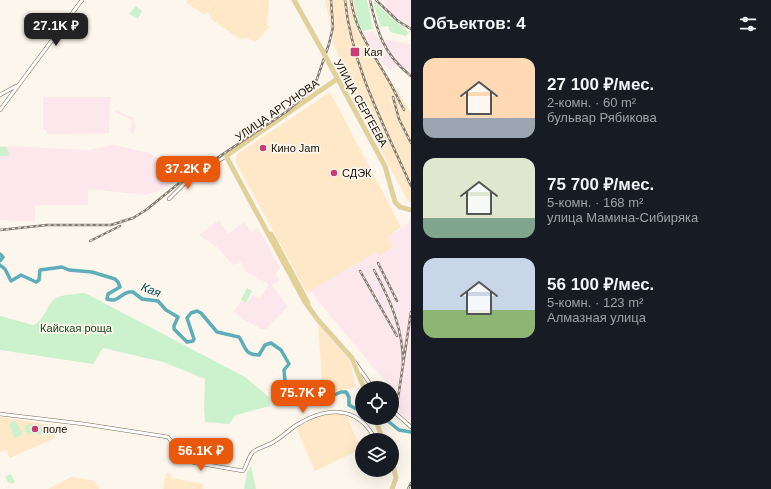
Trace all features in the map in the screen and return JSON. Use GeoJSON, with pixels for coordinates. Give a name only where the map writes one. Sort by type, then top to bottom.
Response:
{"type":"FeatureCollection","features":[{"type":"Feature","properties":{"kind":"main road","name":"УЛИЦА СЕРГЕЕВА"},"geometry":{"type":"LineString","coordinates":[[294,0],[385,167],[395,202],[400,207],[411,210]]}},
{"type":"Feature","properties":{"kind":"main road","name":"УЛИЦА АРГУНОВА"},"geometry":{"type":"LineString","coordinates":[[226,156],[337,79]]}},
{"type":"Feature","properties":{"kind":"main road"},"geometry":{"type":"LineString","coordinates":[[226,156],[310,307],[318,320],[352,358],[361,381]]}},
{"type":"Feature","properties":{"kind":"main road"},"geometry":{"type":"LineString","coordinates":[[237,176],[248,192],[310,307]]}},
{"type":"Feature","properties":{"kind":"main road"},"geometry":{"type":"LineString","coordinates":[[392,489],[396,477]]}},
{"type":"Feature","properties":{"kind":"street"},"geometry":{"type":"LineString","coordinates":[[0,110],[82,0]]}},
{"type":"Feature","properties":{"kind":"street"},"geometry":{"type":"LineString","coordinates":[[0,95],[18,85]]}},
{"type":"Feature","properties":{"kind":"street","name":"УЛИЦА АРГУНОВА"},"geometry":{"type":"LineString","coordinates":[[169,199],[186,182],[226,156]]}},
{"type":"Feature","properties":{"kind":"street"},"geometry":{"type":"LineString","coordinates":[[352,358],[368,380]]}},
{"type":"Feature","properties":{"kind":"street"},"geometry":{"type":"LineString","coordinates":[[0,414],[145,433],[171,439],[171,454],[174,459],[244,471],[253,452],[274,442],[295,426],[330,412],[340,411],[359,419],[367,425],[372,433]]}},
{"type":"Feature","properties":{"kind":"street"},"geometry":{"type":"LineString","coordinates":[[399,416],[411,427]]}},
{"type":"Feature","properties":{"kind":"shaded area"},"geometry":{"type":"Polygon","coordinates":[[[187,0],[215,0],[214,2],[216,0],[268,0],[267,25],[270,27],[255,42],[248,38],[240,39],[212,20],[208,11],[205,15],[186,2],[187,0]]]}},
{"type":"Feature","properties":{"kind":"shaded area"},"geometry":{"type":"Polygon","coordinates":[[[325,0],[354,0],[357,20],[364,39],[411,113],[411,203],[408,201],[394,175],[355,99],[334,44],[325,0]]]}},
{"type":"Feature","properties":{"kind":"shaded area"},"geometry":{"type":"Polygon","coordinates":[[[384,0],[411,0],[411,27],[400,21],[387,9],[384,0]]]}},
{"type":"Feature","properties":{"kind":"shaded area"},"geometry":{"type":"Polygon","coordinates":[[[374,31],[380,42],[388,40],[411,44],[411,78],[397,66],[390,71],[374,53],[367,41],[365,33],[374,31]]]}},
{"type":"Feature","properties":{"kind":"shaded area"},"geometry":{"type":"Polygon","coordinates":[[[330,92],[401,227],[388,237],[393,247],[378,257],[377,252],[307,293],[235,161],[237,154],[330,92]]]}},
{"type":"Feature","properties":{"kind":"shaded area"},"geometry":{"type":"Polygon","coordinates":[[[43,97],[110,97],[109,133],[47,134],[47,131],[43,129],[43,97]]]}},
{"type":"Feature","properties":{"kind":"shaded area"},"geometry":{"type":"Polygon","coordinates":[[[116,110],[133,118],[135,126],[134,134],[130,133],[132,120],[115,112],[116,110]]]}},
{"type":"Feature","properties":{"kind":"shaded area"},"geometry":{"type":"Polygon","coordinates":[[[114,145],[149,153],[165,162],[167,159],[180,169],[182,173],[179,174],[181,179],[166,188],[146,195],[88,189],[88,205],[35,205],[35,221],[0,220],[0,146],[89,150],[114,145]]]}},
{"type":"Feature","properties":{"kind":"shaded area"},"geometry":{"type":"Polygon","coordinates":[[[410,217],[411,422],[399,413],[401,409],[399,407],[399,381],[385,381],[310,291],[377,252],[378,256],[393,248],[388,237],[408,224],[410,217]]]}},
{"type":"Feature","properties":{"kind":"shaded area"},"geometry":{"type":"Polygon","coordinates":[[[219,220],[228,234],[244,222],[251,232],[258,228],[280,268],[275,274],[279,281],[272,286],[288,306],[266,329],[261,329],[243,319],[234,311],[241,301],[246,304],[252,295],[260,299],[269,284],[246,272],[241,261],[233,265],[217,247],[199,235],[219,220]]]}},
{"type":"Feature","properties":{"kind":"shaded area"},"geometry":{"type":"Polygon","coordinates":[[[318,324],[350,360],[355,382],[355,387],[323,394],[318,324]]]}},
{"type":"Feature","properties":{"kind":"shaded area"},"geometry":{"type":"Polygon","coordinates":[[[328,414],[340,414],[347,416],[355,435],[355,452],[315,471],[296,427],[328,414]]]}},
{"type":"Feature","properties":{"kind":"shaded area"},"geometry":{"type":"Polygon","coordinates":[[[0,417],[51,425],[55,438],[10,458],[6,450],[0,453],[0,417]]]}},
{"type":"Feature","properties":{"kind":"shaded area"},"geometry":{"type":"Polygon","coordinates":[[[166,473],[171,474],[171,478],[204,484],[203,489],[163,489],[166,473]]]}},
{"type":"Feature","properties":{"kind":"shaded area"},"geometry":{"type":"Polygon","coordinates":[[[71,477],[95,481],[99,489],[48,489],[71,477]]]}},
{"type":"Feature","properties":{"kind":"green space"},"geometry":{"type":"Polygon","coordinates":[[[354,0],[367,0],[373,29],[362,31],[357,20],[354,0]]]}},
{"type":"Feature","properties":{"kind":"green space"},"geometry":{"type":"Polygon","coordinates":[[[373,1],[409,33],[406,36],[390,32],[388,26],[382,27],[373,1]]]}},
{"type":"Feature","properties":{"kind":"green space"},"geometry":{"type":"Polygon","coordinates":[[[136,6],[142,11],[138,19],[129,14],[136,6]]]}},
{"type":"Feature","properties":{"kind":"green space"},"geometry":{"type":"Polygon","coordinates":[[[0,147],[7,147],[9,156],[0,156],[0,147]]]}},
{"type":"Feature","properties":{"kind":"green space"},"geometry":{"type":"Polygon","coordinates":[[[247,288],[252,291],[246,303],[241,300],[247,288]]]}},
{"type":"Feature","properties":{"kind":"green space","name":"Кайская роща"},"geometry":{"type":"Polygon","coordinates":[[[85,293],[245,377],[269,397],[270,406],[236,415],[229,424],[205,422],[205,379],[163,362],[103,348],[93,364],[0,350],[0,316],[33,325],[42,318],[52,301],[58,297],[85,293]]]}},
{"type":"Feature","properties":{"kind":"green space"},"geometry":{"type":"Polygon","coordinates":[[[15,420],[23,434],[16,438],[14,437],[9,424],[15,420]]]}},
{"type":"Feature","properties":{"kind":"green space","name":"поле"},"geometry":{"type":"Polygon","coordinates":[[[29,424],[44,426],[47,430],[46,434],[26,433],[25,426],[29,424]]]}},
{"type":"Feature","properties":{"kind":"green space"},"geometry":{"type":"Polygon","coordinates":[[[251,466],[256,489],[244,489],[247,473],[251,466]]]}},
{"type":"Feature","properties":{"kind":"green space"},"geometry":{"type":"Polygon","coordinates":[[[11,474],[15,482],[11,484],[10,482],[8,483],[5,476],[11,474]]]}},
{"type":"Feature","properties":{"kind":"waterway","name":"Кая"},"geometry":{"type":"LineString","coordinates":[[0,254],[3,257],[0,261]]}},
{"type":"Feature","properties":{"kind":"waterway","name":"Кая"},"geometry":{"type":"LineString","coordinates":[[0,265],[5,269],[11,281],[21,275],[36,282],[39,280],[40,270],[62,267],[69,270],[92,272],[115,279],[120,287],[108,294],[107,299],[114,300],[126,293],[133,292],[142,299],[158,301],[166,310],[178,317],[174,329],[187,342],[193,341],[194,339],[187,318],[191,313],[197,311],[201,313],[217,332],[239,337],[246,350],[251,354],[259,355],[265,345],[271,343],[281,350],[289,364],[284,370],[285,381],[299,395],[316,403],[341,392],[346,392],[349,397],[349,405],[355,408]]}},
{"type":"Feature","properties":{"kind":"waterway","name":"Кая"},"geometry":{"type":"LineString","coordinates":[[393,425],[399,430],[411,432]]}},
{"type":"Feature","properties":{"kind":"railway"},"geometry":{"type":"LineString","coordinates":[[0,230],[47,225],[111,225],[133,218],[146,210],[178,184],[286,112],[308,93],[317,79],[329,44],[333,27],[331,0]]}},
{"type":"Feature","properties":{"kind":"railway"},"geometry":{"type":"LineString","coordinates":[[345,0],[354,49],[370,95],[411,186]]}},
{"type":"Feature","properties":{"kind":"railway"},"geometry":{"type":"LineString","coordinates":[[351,0],[360,31],[391,84],[404,110]]}},
{"type":"Feature","properties":{"kind":"railway"},"geometry":{"type":"LineString","coordinates":[[370,0],[383,42],[394,60],[411,76]]}},
{"type":"Feature","properties":{"kind":"railway"},"geometry":{"type":"LineString","coordinates":[[376,0],[398,21],[411,29]]}},
{"type":"Feature","properties":{"kind":"railway"},"geometry":{"type":"LineString","coordinates":[[393,97],[399,119],[411,143]]}},
{"type":"Feature","properties":{"kind":"railway"},"geometry":{"type":"LineString","coordinates":[[90,241],[120,226]]}},
{"type":"Feature","properties":{"kind":"railway"},"geometry":{"type":"LineString","coordinates":[[378,263],[397,301]]}},
{"type":"Feature","properties":{"kind":"railway"},"geometry":{"type":"LineString","coordinates":[[374,270],[395,316],[403,352],[403,365]]}},
{"type":"Feature","properties":{"kind":"railway"},"geometry":{"type":"LineString","coordinates":[[360,271],[397,336]]}},
{"type":"Feature","properties":{"kind":"railway"},"geometry":{"type":"LineString","coordinates":[[399,391],[411,312]]}},
{"type":"Feature","properties":{"kind":"railway"},"geometry":{"type":"LineString","coordinates":[[408,489],[411,483]]}},
{"type":"Feature","properties":{"kind":"place","name":"Кая"},"geometry":{"type":"Point","coordinates":[355,52]}},
{"type":"Feature","properties":{"kind":"place","name":"Кино Jam"},"geometry":{"type":"Point","coordinates":[263,148]}},
{"type":"Feature","properties":{"kind":"place","name":"СДЭК"},"geometry":{"type":"Point","coordinates":[334,173]}},
{"type":"Feature","properties":{"kind":"place","name":"поле"},"geometry":{"type":"Point","coordinates":[35,429]}}]}
